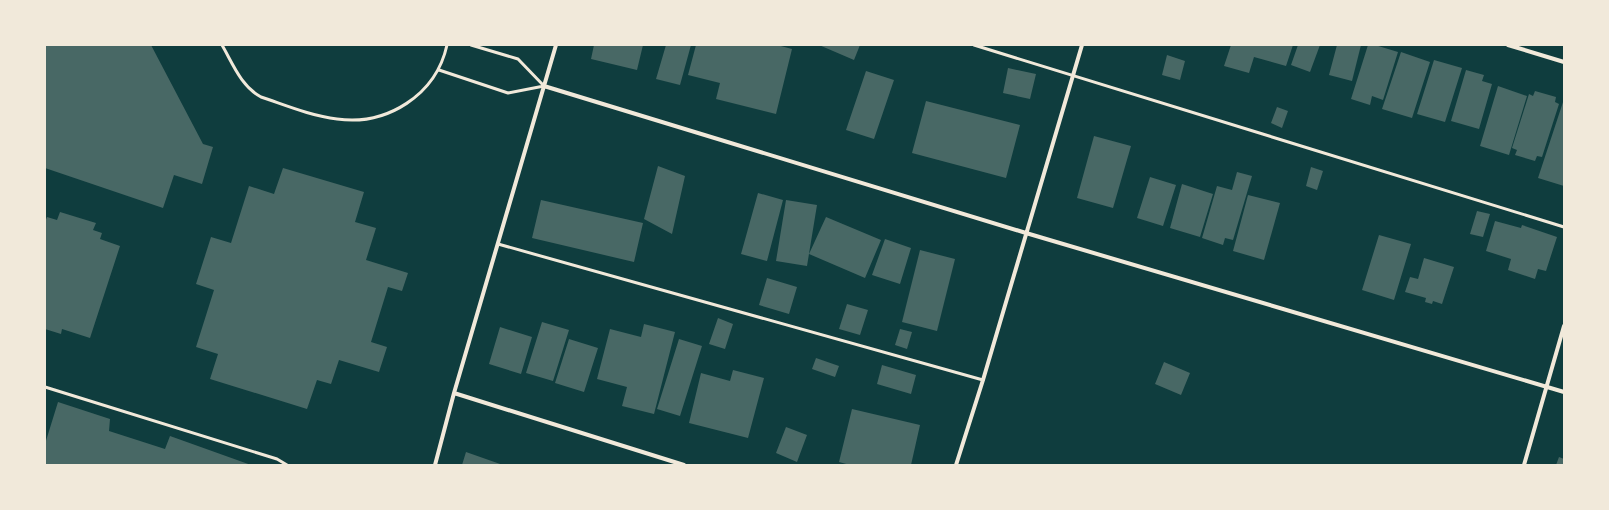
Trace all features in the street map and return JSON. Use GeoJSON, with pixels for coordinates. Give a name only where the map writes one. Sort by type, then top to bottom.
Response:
{"type":"FeatureCollection","features":[{"type":"Feature","properties":{"kind":"street"},"geometry":{"type":"LineString","coordinates":[[435,465],[454,393],[556,45]]}},
{"type":"Feature","properties":{"kind":"street"},"geometry":{"type":"LineString","coordinates":[[956,465],[983,380],[1082,45]]}},
{"type":"Feature","properties":{"kind":"street"},"geometry":{"type":"LineString","coordinates":[[1508,45],[1564,62]]}},
{"type":"Feature","properties":{"kind":"street"},"geometry":{"type":"LineString","coordinates":[[544,86],[1026,233],[1564,392]]}},
{"type":"Feature","properties":{"kind":"street"},"geometry":{"type":"LineString","coordinates":[[1524,465],[1564,326]]}},
{"type":"Feature","properties":{"kind":"street"},"geometry":{"type":"LineString","coordinates":[[454,393],[684,465]]}},
{"type":"Feature","properties":{"kind":"lane"},"geometry":{"type":"LineString","coordinates":[[222,45],[244,83],[251,92],[261,97],[325,117],[338,119],[366,119],[391,112],[405,104],[426,88],[439,70],[447,45]]}},
{"type":"Feature","properties":{"kind":"lane"},"geometry":{"type":"LineString","coordinates":[[471,45],[518,59],[544,86]]}},
{"type":"Feature","properties":{"kind":"lane"},"geometry":{"type":"LineString","coordinates":[[974,45],[1564,227]]}},
{"type":"Feature","properties":{"kind":"lane"},"geometry":{"type":"LineString","coordinates":[[439,70],[508,93],[544,86]]}},
{"type":"Feature","properties":{"kind":"lane"},"geometry":{"type":"LineString","coordinates":[[498,244],[983,380]]}},
{"type":"Feature","properties":{"kind":"lane"},"geometry":{"type":"LineString","coordinates":[[45,387],[277,459],[287,465]]}},
{"type":"Feature","properties":{"kind":"building"},"geometry":{"type":"Polygon","coordinates":[[[45,45],[151,45],[203,144],[213,147],[202,184],[174,175],[163,208],[45,168],[45,45]]]}},
{"type":"Feature","properties":{"kind":"building"},"geometry":{"type":"Polygon","coordinates":[[[594,45],[643,45],[637,70],[591,59],[594,45]]]}},
{"type":"Feature","properties":{"kind":"building"},"geometry":{"type":"Polygon","coordinates":[[[666,45],[691,45],[680,85],[656,79],[666,45]]]}},
{"type":"Feature","properties":{"kind":"building"},"geometry":{"type":"Polygon","coordinates":[[[696,45],[777,45],[792,49],[776,114],[716,99],[720,83],[688,75],[696,45]]]}},
{"type":"Feature","properties":{"kind":"building"},"geometry":{"type":"Polygon","coordinates":[[[819,45],[860,45],[854,60],[819,45]]]}},
{"type":"Feature","properties":{"kind":"building"},"geometry":{"type":"Polygon","coordinates":[[[1231,45],[1293,45],[1286,66],[1254,57],[1249,73],[1224,66],[1231,45]]]}},
{"type":"Feature","properties":{"kind":"building"},"geometry":{"type":"Polygon","coordinates":[[[1298,45],[1320,45],[1310,72],[1291,65],[1298,45]]]}},
{"type":"Feature","properties":{"kind":"building"},"geometry":{"type":"Polygon","coordinates":[[[1337,45],[1361,45],[1352,81],[1329,75],[1337,45]]]}},
{"type":"Feature","properties":{"kind":"building"},"geometry":{"type":"Polygon","coordinates":[[[1368,45],[1375,45],[1398,52],[1383,100],[1372,96],[1370,105],[1351,99],[1368,45]]]}},
{"type":"Feature","properties":{"kind":"building"},"geometry":{"type":"Polygon","coordinates":[[[1401,52],[1430,62],[1412,118],[1382,109],[1401,52]]]}},
{"type":"Feature","properties":{"kind":"building"},"geometry":{"type":"Polygon","coordinates":[[[1167,55],[1185,61],[1180,80],[1162,75],[1167,55]]]}},
{"type":"Feature","properties":{"kind":"building"},"geometry":{"type":"Polygon","coordinates":[[[1434,60],[1462,68],[1445,122],[1417,114],[1434,60]]]}},
{"type":"Feature","properties":{"kind":"building"},"geometry":{"type":"Polygon","coordinates":[[[1008,68],[1036,74],[1030,99],[1003,93],[1008,68]]]}},
{"type":"Feature","properties":{"kind":"building"},"geometry":{"type":"Polygon","coordinates":[[[1466,70],[1484,75],[1482,81],[1492,84],[1479,129],[1451,121],[1466,70]]]}},
{"type":"Feature","properties":{"kind":"building"},"geometry":{"type":"Polygon","coordinates":[[[866,71],[894,80],[874,139],[846,130],[866,71]]]}},
{"type":"Feature","properties":{"kind":"building"},"geometry":{"type":"Polygon","coordinates":[[[1498,86],[1527,96],[1509,155],[1480,146],[1498,86]]]}},
{"type":"Feature","properties":{"kind":"building"},"geometry":{"type":"Polygon","coordinates":[[[1535,91],[1556,97],[1555,102],[1559,104],[1542,157],[1537,156],[1535,161],[1515,155],[1517,150],[1512,148],[1529,94],[1533,96],[1535,91]]]}},
{"type":"Feature","properties":{"kind":"building"},"geometry":{"type":"Polygon","coordinates":[[[1564,99],[1564,186],[1538,178],[1564,99]]]}},
{"type":"Feature","properties":{"kind":"building"},"geometry":{"type":"Polygon","coordinates":[[[926,101],[1020,125],[1006,178],[912,153],[926,101]]]}},
{"type":"Feature","properties":{"kind":"building"},"geometry":{"type":"Polygon","coordinates":[[[1277,107],[1288,111],[1282,128],[1271,123],[1277,107]]]}},
{"type":"Feature","properties":{"kind":"building"},"geometry":{"type":"Polygon","coordinates":[[[1094,136],[1131,146],[1113,208],[1077,198],[1094,136]]]}},
{"type":"Feature","properties":{"kind":"building"},"geometry":{"type":"Polygon","coordinates":[[[658,166],[685,176],[672,234],[644,219],[658,166]]]}},
{"type":"Feature","properties":{"kind":"building"},"geometry":{"type":"Polygon","coordinates":[[[1311,167],[1323,171],[1317,190],[1306,186],[1311,167]]]}},
{"type":"Feature","properties":{"kind":"building"},"geometry":{"type":"Polygon","coordinates":[[[283,168],[364,192],[355,222],[376,228],[366,260],[408,273],[402,291],[388,287],[371,342],[387,347],[379,372],[339,360],[331,384],[317,380],[307,409],[210,379],[218,354],[196,347],[214,290],[196,284],[211,237],[231,243],[249,186],[274,194],[283,168]]]}},
{"type":"Feature","properties":{"kind":"building"},"geometry":{"type":"Polygon","coordinates":[[[1237,172],[1252,176],[1233,240],[1225,238],[1223,245],[1202,238],[1217,186],[1232,190],[1237,172]]]}},
{"type":"Feature","properties":{"kind":"building"},"geometry":{"type":"Polygon","coordinates":[[[1150,177],[1176,185],[1163,226],[1137,218],[1150,177]]]}},
{"type":"Feature","properties":{"kind":"building"},"geometry":{"type":"Polygon","coordinates":[[[1182,184],[1213,194],[1200,237],[1170,228],[1182,184]]]}},
{"type":"Feature","properties":{"kind":"building"},"geometry":{"type":"Polygon","coordinates":[[[758,193],[783,200],[767,261],[741,254],[758,193]]]}},
{"type":"Feature","properties":{"kind":"building"},"geometry":{"type":"Polygon","coordinates":[[[1248,195],[1280,203],[1264,260],[1233,251],[1248,195]]]}},
{"type":"Feature","properties":{"kind":"building"},"geometry":{"type":"Polygon","coordinates":[[[541,200],[643,223],[634,262],[532,238],[541,200]]]}},
{"type":"Feature","properties":{"kind":"building"},"geometry":{"type":"Polygon","coordinates":[[[786,200],[817,205],[807,266],[776,261],[786,200]]]}},
{"type":"Feature","properties":{"kind":"building"},"geometry":{"type":"Polygon","coordinates":[[[1477,211],[1490,214],[1483,237],[1470,234],[1477,211]]]}},
{"type":"Feature","properties":{"kind":"building"},"geometry":{"type":"Polygon","coordinates":[[[60,212],[96,223],[93,230],[102,233],[100,239],[120,246],[90,338],[62,329],[61,334],[45,329],[45,222],[47,217],[57,220],[60,212]]]}},
{"type":"Feature","properties":{"kind":"building"},"geometry":{"type":"Polygon","coordinates":[[[826,217],[881,240],[865,278],[809,254],[826,217]]]}},
{"type":"Feature","properties":{"kind":"building"},"geometry":{"type":"Polygon","coordinates":[[[1495,221],[1521,228],[1522,225],[1557,237],[1546,271],[1538,269],[1535,279],[1508,270],[1511,259],[1486,251],[1495,221]]]}},
{"type":"Feature","properties":{"kind":"building"},"geometry":{"type":"Polygon","coordinates":[[[1379,235],[1411,244],[1394,300],[1362,290],[1379,235]]]}},
{"type":"Feature","properties":{"kind":"building"},"geometry":{"type":"Polygon","coordinates":[[[885,239],[911,248],[900,284],[872,275],[885,239]]]}},
{"type":"Feature","properties":{"kind":"building"},"geometry":{"type":"Polygon","coordinates":[[[920,250],[955,259],[937,331],[902,322],[920,250]]]}},
{"type":"Feature","properties":{"kind":"building"},"geometry":{"type":"Polygon","coordinates":[[[1424,258],[1454,267],[1442,304],[1433,301],[1432,304],[1425,302],[1426,298],[1405,292],[1410,277],[1418,279],[1424,258]]]}},
{"type":"Feature","properties":{"kind":"building"},"geometry":{"type":"Polygon","coordinates":[[[767,278],[797,287],[789,314],[759,305],[767,278]]]}},
{"type":"Feature","properties":{"kind":"building"},"geometry":{"type":"Polygon","coordinates":[[[847,304],[868,310],[860,335],[839,329],[847,304]]]}},
{"type":"Feature","properties":{"kind":"building"},"geometry":{"type":"Polygon","coordinates":[[[718,318],[733,324],[725,349],[709,344],[718,318]]]}},
{"type":"Feature","properties":{"kind":"building"},"geometry":{"type":"Polygon","coordinates":[[[542,322],[569,330],[553,381],[526,373],[542,322]]]}},
{"type":"Feature","properties":{"kind":"building"},"geometry":{"type":"Polygon","coordinates":[[[644,324],[675,332],[654,414],[622,406],[627,387],[597,379],[610,329],[641,337],[644,324]]]}},
{"type":"Feature","properties":{"kind":"building"},"geometry":{"type":"Polygon","coordinates":[[[500,327],[532,337],[521,374],[489,364],[500,327]]]}},
{"type":"Feature","properties":{"kind":"building"},"geometry":{"type":"Polygon","coordinates":[[[900,329],[912,332],[907,349],[895,345],[900,329]]]}},
{"type":"Feature","properties":{"kind":"building"},"geometry":{"type":"Polygon","coordinates":[[[569,339],[598,348],[584,392],[555,383],[569,339]]]}},
{"type":"Feature","properties":{"kind":"building"},"geometry":{"type":"Polygon","coordinates":[[[679,339],[702,346],[680,416],[657,409],[679,339]]]}},
{"type":"Feature","properties":{"kind":"building"},"geometry":{"type":"Polygon","coordinates":[[[816,358],[839,366],[835,377],[812,369],[816,358]]]}},
{"type":"Feature","properties":{"kind":"building"},"geometry":{"type":"Polygon","coordinates":[[[1164,362],[1190,373],[1181,395],[1155,384],[1164,362]]]}},
{"type":"Feature","properties":{"kind":"building"},"geometry":{"type":"Polygon","coordinates":[[[882,365],[916,375],[911,394],[877,384],[882,365]]]}},
{"type":"Feature","properties":{"kind":"building"},"geometry":{"type":"Polygon","coordinates":[[[733,370],[764,378],[748,438],[689,423],[701,373],[730,381],[733,370]]]}},
{"type":"Feature","properties":{"kind":"building"},"geometry":{"type":"Polygon","coordinates":[[[58,402],[110,419],[109,431],[165,449],[170,436],[251,465],[45,465],[45,444],[58,402]]]}},
{"type":"Feature","properties":{"kind":"building"},"geometry":{"type":"Polygon","coordinates":[[[852,409],[920,425],[911,465],[850,465],[839,462],[852,409]]]}},
{"type":"Feature","properties":{"kind":"building"},"geometry":{"type":"Polygon","coordinates":[[[786,427],[807,435],[797,462],[776,453],[786,427]]]}},
{"type":"Feature","properties":{"kind":"building"},"geometry":{"type":"Polygon","coordinates":[[[466,452],[503,465],[462,465],[466,452]]]}},
{"type":"Feature","properties":{"kind":"building"},"geometry":{"type":"Polygon","coordinates":[[[1559,457],[1564,459],[1564,465],[1556,465],[1559,457]]]}}]}
